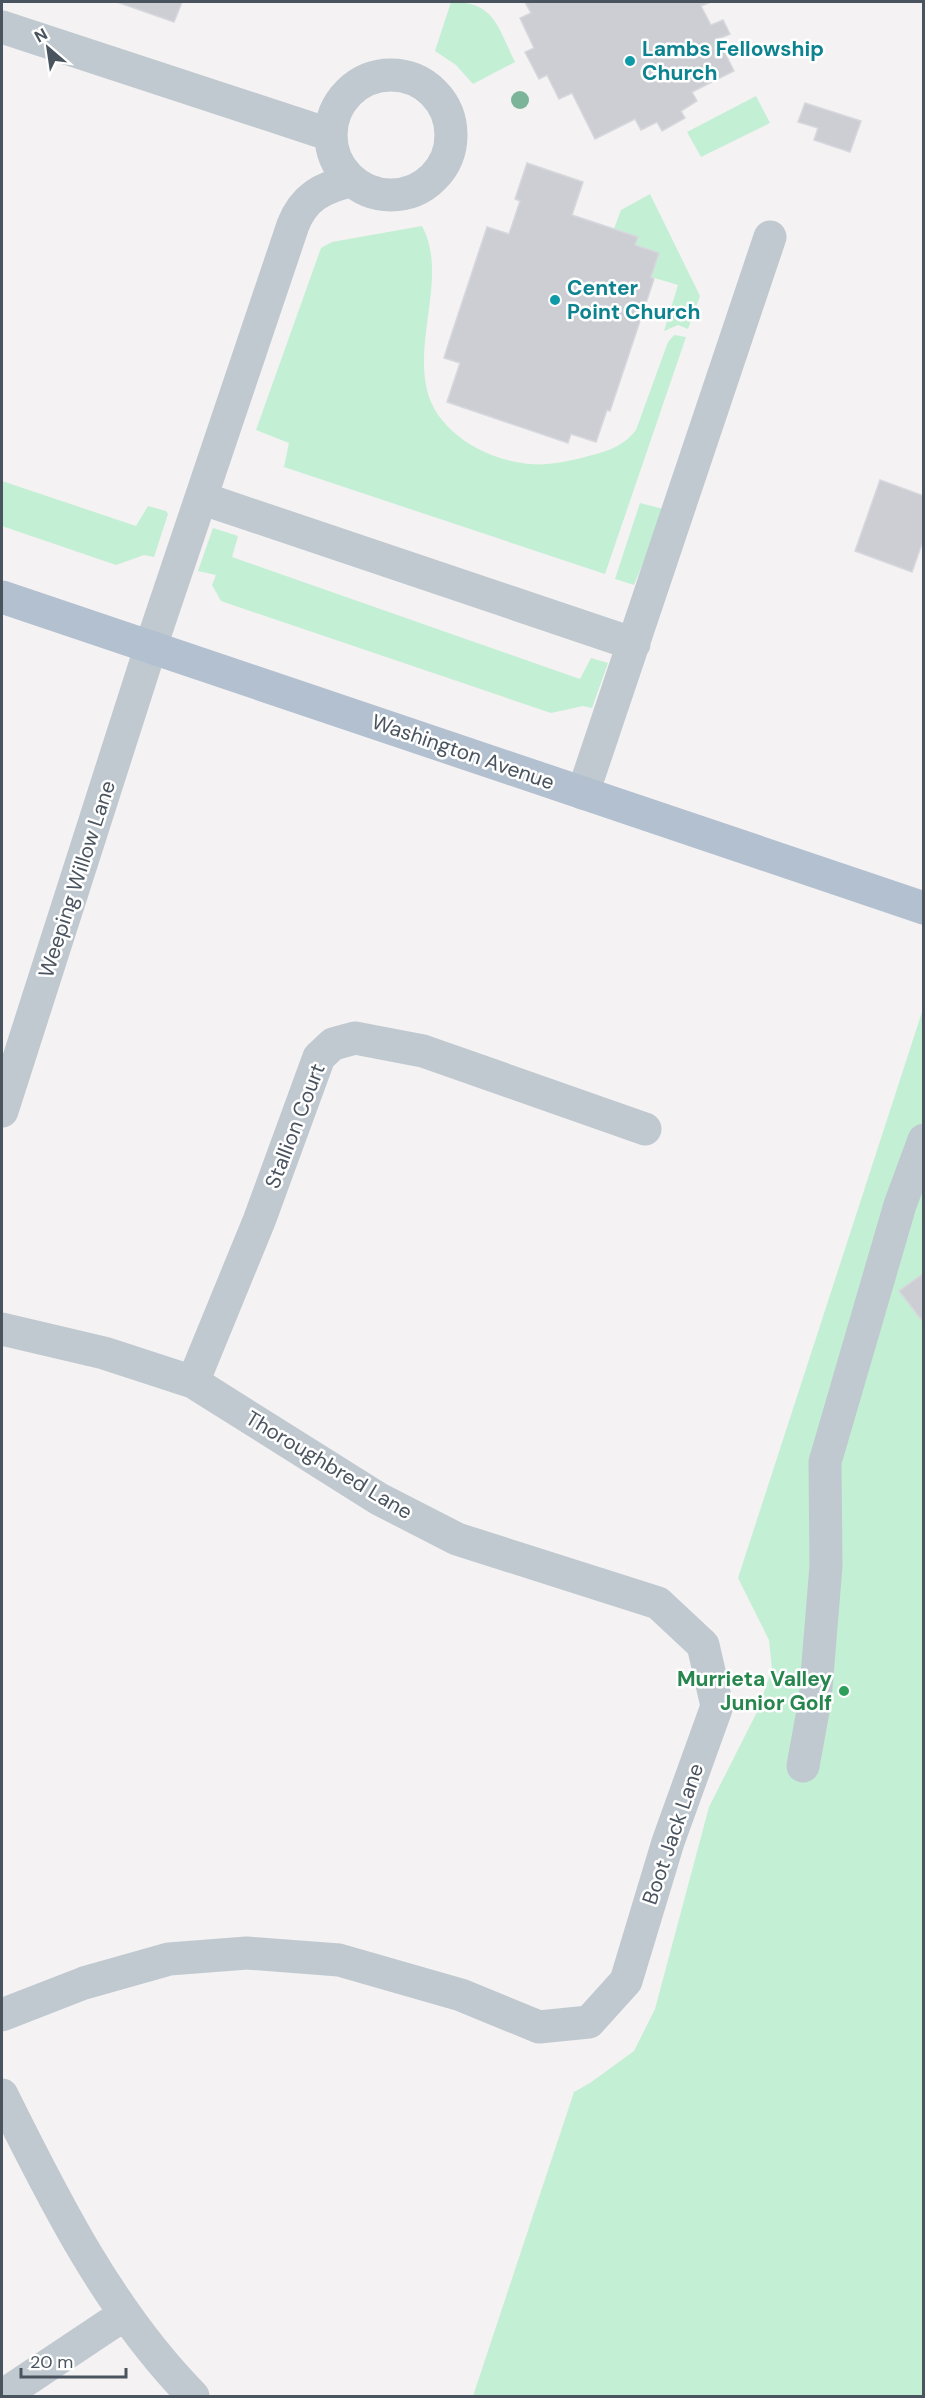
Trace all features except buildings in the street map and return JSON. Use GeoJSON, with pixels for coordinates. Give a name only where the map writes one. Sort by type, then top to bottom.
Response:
{"type":"FeatureCollection","features":[{"type":"Feature","properties":{"kind":"main road","name":"Washington Avenue"},"geometry":{"type":"LineString","coordinates":[[2,597],[924,908]]}},
{"type":"Feature","properties":{"kind":"street"},"geometry":{"type":"LineString","coordinates":[[2,27],[331,135]]}},
{"type":"Feature","properties":{"kind":"street"},"geometry":{"type":"LineString","coordinates":[[384,75],[404,76],[423,84],[438,97],[448,115],[452,135],[448,155],[438,172],[424,186],[405,194],[386,196],[366,191],[350,181],[337,165],[331,147],[336,108],[348,92],[364,81],[384,75]]}},
{"type":"Feature","properties":{"kind":"street","name":"Weeping Willow Lane"},"geometry":{"type":"LineString","coordinates":[[2,1111],[151,646],[299,208],[311,196],[329,186],[350,181]]}},
{"type":"Feature","properties":{"kind":"street"},"geometry":{"type":"LineString","coordinates":[[583,793],[770,237]]}},
{"type":"Feature","properties":{"kind":"street"},"geometry":{"type":"LineString","coordinates":[[201,498],[634,644]]}},
{"type":"Feature","properties":{"kind":"street","name":"Stallion Court"},"geometry":{"type":"LineString","coordinates":[[193,1382],[260,1221],[319,1058],[333,1044],[355,1038],[423,1051],[645,1129]]}},
{"type":"Feature","properties":{"kind":"street"},"geometry":{"type":"LineString","coordinates":[[803,1766],[814,1700],[826,1566],[825,1461],[900,1205],[924,1140]]}},
{"type":"Feature","properties":{"kind":"street","name":"Thoroughbred Lane"},"geometry":{"type":"LineString","coordinates":[[2,1329],[104,1353],[193,1382],[379,1499],[457,1539],[658,1604]]}},
{"type":"Feature","properties":{"kind":"street","name":"Boot Jack Lane"},"geometry":{"type":"LineString","coordinates":[[2,2015],[84,1983],[169,1959],[246,1953],[339,1960],[461,1995],[539,2027],[590,2022],[626,1982],[668,1842],[717,1706],[703,1645],[658,1604]]}},
{"type":"Feature","properties":{"kind":"street"},"geometry":{"type":"LineString","coordinates":[[2,2094],[26,2144],[125,2314],[193,2397]]}},
{"type":"Feature","properties":{"kind":"street"},"geometry":{"type":"LineString","coordinates":[[2,2396],[125,2314]]}},
{"type":"Feature","properties":{"kind":"green space"},"geometry":{"type":"Polygon","coordinates":[[[451,2],[477,6],[486,12],[499,28],[515,62],[473,84],[456,65],[435,51],[451,2]]]}},
{"type":"Feature","properties":{"kind":"green space"},"geometry":{"type":"Polygon","coordinates":[[[756,96],[770,123],[701,157],[687,132],[756,96]]]}},
{"type":"Feature","properties":{"kind":"green space"},"geometry":{"type":"Polygon","coordinates":[[[650,194],[700,296],[688,329],[678,325],[664,331],[678,285],[651,277],[659,253],[635,245],[637,237],[614,229],[621,210],[650,194]]]}},
{"type":"Feature","properties":{"kind":"green space"},"geometry":{"type":"Polygon","coordinates":[[[422,226],[429,245],[432,266],[424,355],[429,397],[435,410],[454,433],[466,442],[494,456],[522,463],[546,464],[592,455],[619,445],[636,430],[668,342],[674,335],[686,337],[605,574],[284,467],[289,443],[256,430],[321,248],[332,242],[422,226]]]}},
{"type":"Feature","properties":{"kind":"green space"},"geometry":{"type":"Polygon","coordinates":[[[2,481],[136,526],[148,506],[166,511],[168,514],[154,557],[144,555],[116,565],[2,526],[2,481]]]}},
{"type":"Feature","properties":{"kind":"green space"},"geometry":{"type":"Polygon","coordinates":[[[640,503],[663,509],[664,513],[634,585],[615,579],[640,503]]]}},
{"type":"Feature","properties":{"kind":"green space"},"geometry":{"type":"Polygon","coordinates":[[[213,528],[238,536],[232,557],[580,679],[591,658],[608,663],[592,708],[583,706],[551,713],[221,601],[212,585],[216,575],[198,571],[213,528]]]}},
{"type":"Feature","properties":{"kind":"green space","name":"Murrieta Valley Junior Golf"},"geometry":{"type":"Polygon","coordinates":[[[923,1009],[923,2396],[473,2396],[574,2092],[634,2051],[655,2009],[709,1807],[757,1712],[772,1669],[769,1640],[738,1578],[923,1009]]]}},
{"type":"Feature","properties":{"kind":"place","name":"Lambs Fellowship Church"},"geometry":{"type":"Point","coordinates":[630,61]}},
{"type":"Feature","properties":{"kind":"place","name":"Center Point Church"},"geometry":{"type":"Point","coordinates":[555,300]}},
{"type":"Feature","properties":{"kind":"place","name":"Murrieta Valley Junior Golf"},"geometry":{"type":"Point","coordinates":[844,1691]}}]}
